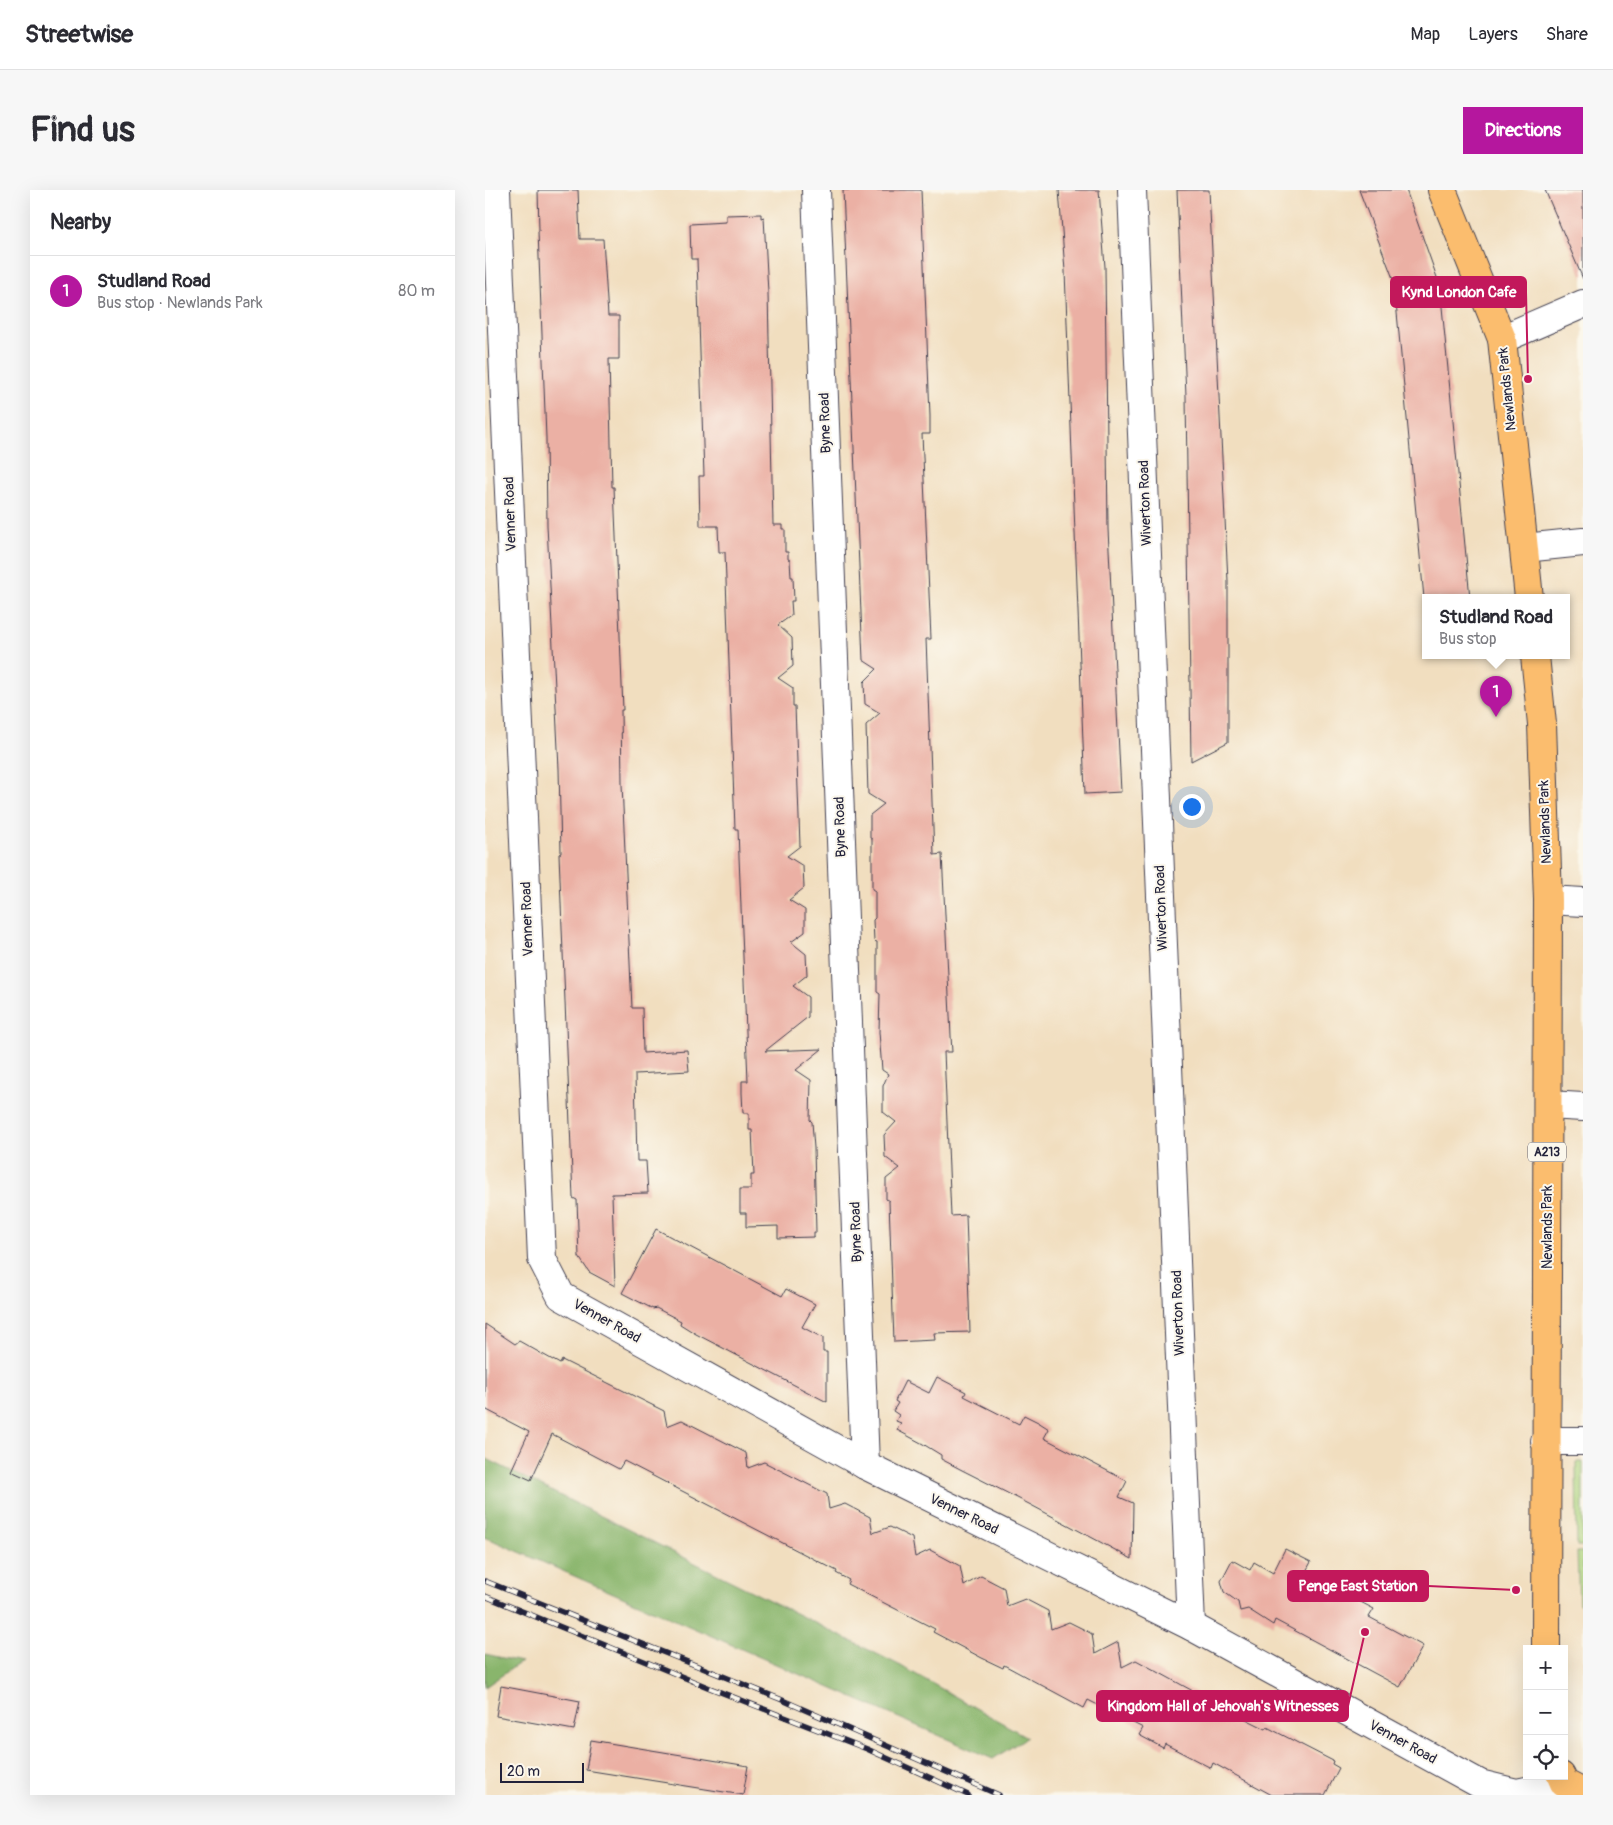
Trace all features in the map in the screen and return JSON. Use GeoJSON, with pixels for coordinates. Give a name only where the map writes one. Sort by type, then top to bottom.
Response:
{"type":"FeatureCollection","features":[{"type":"Feature","properties":{"kind":"main road","name":"Newlands Park"},"geometry":{"type":"LineString","coordinates":[[1442,190],[1502,340],[1529,594]]}},
{"type":"Feature","properties":{"kind":"main road","name":"Newlands Park"},"geometry":{"type":"LineString","coordinates":[[1535,659],[1542,724],[1548,900],[1545,1441],[1546,1645]]}},
{"type":"Feature","properties":{"kind":"street","name":"Venner Road"},"geometry":{"type":"LineString","coordinates":[[496,190],[541,1258],[561,1296],[865,1464],[1191,1626],[1479,1784],[1517,1793],[1568,1787]]}},
{"type":"Feature","properties":{"kind":"street","name":"Byne Road"},"geometry":{"type":"LineString","coordinates":[[816,190],[865,1464]]}},
{"type":"Feature","properties":{"kind":"street","name":"Wiverton Road"},"geometry":{"type":"LineString","coordinates":[[1132,190],[1191,1626]]}},
{"type":"Feature","properties":{"kind":"street"},"geometry":{"type":"LineString","coordinates":[[1502,340],[1583,304]]}},
{"type":"Feature","properties":{"kind":"street"},"geometry":{"type":"LineString","coordinates":[[1524,548],[1583,542]]}},
{"type":"Feature","properties":{"kind":"street"},"geometry":{"type":"LineString","coordinates":[[1548,900],[1583,902]]}},
{"type":"Feature","properties":{"kind":"street"},"geometry":{"type":"LineString","coordinates":[[1548,1105],[1583,1107]]}},
{"type":"Feature","properties":{"kind":"street"},"geometry":{"type":"LineString","coordinates":[[1545,1441],[1583,1440]]}},
{"type":"Feature","properties":{"kind":"green space"},"geometry":{"type":"Polygon","coordinates":[[[485,1458],[901,1666],[1027,1737],[993,1759],[485,1537],[485,1458]]]}},
{"type":"Feature","properties":{"kind":"green space"},"geometry":{"type":"Polygon","coordinates":[[[1576,1462],[1583,1462],[1583,1546],[1577,1546],[1576,1462]]]}},
{"type":"Feature","properties":{"kind":"green space"},"geometry":{"type":"Polygon","coordinates":[[[1577,1552],[1583,1552],[1583,1604],[1579,1604],[1577,1552]]]}},
{"type":"Feature","properties":{"kind":"green space"},"geometry":{"type":"Polygon","coordinates":[[[485,1654],[521,1662],[485,1687],[485,1654]]]}},
{"type":"Feature","properties":{"kind":"building"},"geometry":{"type":"Polygon","coordinates":[[[538,190],[578,190],[580,239],[603,239],[608,316],[619,316],[619,359],[609,359],[612,487],[614,487],[623,710],[621,710],[622,784],[632,1008],[642,1008],[643,1053],[687,1050],[689,1071],[635,1074],[637,1161],[646,1161],[648,1193],[612,1194],[615,1286],[589,1272],[579,1257],[577,1200],[573,1198],[559,854],[561,853],[559,769],[547,525],[538,190]]]}},
{"type":"Feature","properties":{"kind":"building"},"geometry":{"type":"Polygon","coordinates":[[[843,190],[921,190],[930,416],[930,434],[922,434],[931,639],[926,639],[934,855],[942,854],[952,1052],[944,1052],[951,1216],[966,1215],[970,1332],[934,1333],[935,1340],[894,1342],[889,1201],[886,1199],[886,1179],[900,1168],[885,1157],[884,1135],[896,1122],[883,1112],[883,1086],[888,1074],[882,1070],[879,1032],[880,994],[877,992],[877,942],[874,941],[873,920],[875,918],[875,891],[872,889],[872,839],[870,838],[870,815],[884,804],[868,794],[866,725],[880,713],[865,704],[864,682],[877,669],[863,660],[843,190]]]}},
{"type":"Feature","properties":{"kind":"building"},"geometry":{"type":"Polygon","coordinates":[[[1059,190],[1099,190],[1105,267],[1108,529],[1121,792],[1085,794],[1065,271],[1059,190]]]}},
{"type":"Feature","properties":{"kind":"building"},"geometry":{"type":"Polygon","coordinates":[[[1177,190],[1209,190],[1228,581],[1228,742],[1191,761],[1186,396],[1177,190]]]}},
{"type":"Feature","properties":{"kind":"building"},"geometry":{"type":"Polygon","coordinates":[[[1359,190],[1406,190],[1440,286],[1470,594],[1424,594],[1394,281],[1359,190]]]}},
{"type":"Feature","properties":{"kind":"building"},"geometry":{"type":"Polygon","coordinates":[[[1545,190],[1583,190],[1583,279],[1545,190]]]}},
{"type":"Feature","properties":{"kind":"building"},"geometry":{"type":"Polygon","coordinates":[[[761,214],[761,218],[764,217],[768,293],[773,525],[782,525],[782,529],[785,529],[785,552],[788,552],[788,559],[790,560],[794,601],[791,601],[792,615],[778,625],[792,638],[793,666],[778,678],[793,688],[793,706],[795,706],[800,846],[787,856],[803,866],[804,888],[789,900],[805,910],[805,932],[791,942],[806,954],[807,975],[793,986],[808,997],[808,1017],[765,1051],[822,1049],[796,1070],[811,1080],[810,1120],[812,1122],[814,1148],[816,1232],[814,1232],[814,1237],[778,1238],[778,1226],[746,1227],[746,1213],[740,1213],[740,1189],[751,1189],[751,1175],[754,1175],[752,1130],[749,1130],[749,1113],[743,1113],[742,1093],[742,1081],[748,1081],[738,829],[735,829],[725,552],[719,552],[718,526],[700,526],[699,476],[704,476],[697,259],[691,259],[690,224],[726,222],[726,215],[761,214]]]}},
{"type":"Feature","properties":{"kind":"building"},"geometry":{"type":"Polygon","coordinates":[[[656,1229],[782,1296],[786,1289],[815,1304],[802,1327],[823,1338],[823,1352],[827,1352],[827,1402],[696,1334],[680,1324],[681,1321],[622,1293],[656,1229]]]}},
{"type":"Feature","properties":{"kind":"building"},"geometry":{"type":"Polygon","coordinates":[[[485,1324],[515,1344],[519,1341],[560,1364],[562,1360],[664,1411],[667,1426],[682,1420],[746,1453],[748,1468],[764,1462],[827,1494],[829,1509],[845,1504],[870,1517],[873,1533],[890,1527],[912,1538],[915,1557],[930,1550],[960,1566],[964,1586],[981,1576],[1004,1588],[1007,1606],[1025,1599],[1048,1611],[1051,1629],[1069,1622],[1083,1629],[1092,1634],[1095,1654],[1118,1642],[1122,1667],[1136,1660],[1226,1709],[1266,1729],[1267,1727],[1333,1761],[1332,1764],[1339,1768],[1325,1795],[1272,1795],[1213,1763],[1211,1768],[1165,1744],[1163,1748],[1139,1735],[1143,1728],[1088,1700],[1084,1708],[1004,1665],[1003,1668],[982,1658],[933,1632],[935,1629],[847,1584],[849,1580],[836,1573],[837,1571],[624,1461],[619,1469],[552,1434],[531,1480],[511,1471],[529,1432],[485,1409],[485,1324]]]}},
{"type":"Feature","properties":{"kind":"building"},"geometry":{"type":"Polygon","coordinates":[[[937,1377],[966,1392],[964,1396],[1019,1424],[1024,1415],[1038,1422],[1049,1429],[1044,1438],[1127,1481],[1119,1497],[1133,1503],[1132,1559],[941,1459],[941,1455],[897,1430],[901,1423],[896,1421],[899,1415],[893,1411],[898,1403],[895,1401],[905,1381],[929,1393],[937,1377]]]}},
{"type":"Feature","properties":{"kind":"building"},"geometry":{"type":"Polygon","coordinates":[[[1285,1549],[1311,1562],[1305,1573],[1374,1609],[1369,1617],[1423,1646],[1400,1687],[1275,1620],[1273,1625],[1248,1609],[1240,1611],[1238,1602],[1224,1592],[1221,1581],[1232,1560],[1250,1570],[1254,1562],[1273,1573],[1285,1549]]]}},
{"type":"Feature","properties":{"kind":"building"},"geometry":{"type":"Polygon","coordinates":[[[501,1686],[580,1701],[574,1730],[496,1716],[501,1686]]]}},
{"type":"Feature","properties":{"kind":"building"},"geometry":{"type":"Polygon","coordinates":[[[591,1740],[748,1766],[743,1795],[586,1770],[591,1740]]]}},
{"type":"Feature","properties":{"kind":"railway"},"geometry":{"type":"LineString","coordinates":[[485,1581],[780,1699],[999,1795]]}},
{"type":"Feature","properties":{"kind":"railway"},"geometry":{"type":"LineString","coordinates":[[485,1596],[710,1688],[867,1749],[968,1795]]}},
{"type":"Feature","properties":{"kind":"place","name":"Kynd London Cafe"},"geometry":{"type":"Point","coordinates":[1528,379]}},
{"type":"Feature","properties":{"kind":"place","name":"Studland Road"},"geometry":{"type":"Point","coordinates":[1496,717]}},
{"type":"Feature","properties":{"kind":"place","name":"Penge East Station"},"geometry":{"type":"Point","coordinates":[1516,1590]}},
{"type":"Feature","properties":{"kind":"place","name":"Kingdom Hall of Jehovah's Witnesses"},"geometry":{"type":"Point","coordinates":[1365,1632]}}]}
